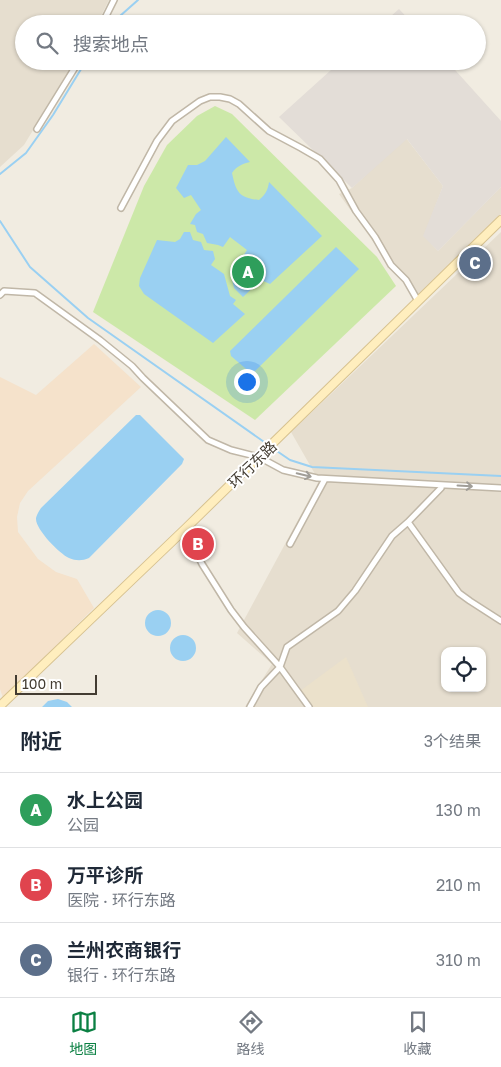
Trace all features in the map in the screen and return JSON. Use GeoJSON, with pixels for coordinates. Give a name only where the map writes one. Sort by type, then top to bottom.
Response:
{"type":"FeatureCollection","features":[{"type":"Feature","properties":{"kind":"street"},"geometry":{"type":"LineString","coordinates":[[106,15],[114,0]]}},
{"type":"Feature","properties":{"kind":"street"},"geometry":{"type":"LineString","coordinates":[[37,129],[73,70]]}},
{"type":"Feature","properties":{"kind":"street"},"geometry":{"type":"LineString","coordinates":[[121,208],[157,141],[172,121],[200,102],[210,98],[230,99],[239,104],[269,131],[320,159],[339,180],[356,211],[375,237],[391,265],[406,280],[418,301]]}},
{"type":"Feature","properties":{"kind":"street","name":"环行东路"},"geometry":{"type":"LineString","coordinates":[[0,706],[185,529],[501,220]]}},
{"type":"Feature","properties":{"kind":"street"},"geometry":{"type":"LineString","coordinates":[[0,295],[4,291],[35,293],[132,366],[208,440],[231,450],[260,456],[283,470],[317,478],[501,488]]}},
{"type":"Feature","properties":{"kind":"street"},"geometry":{"type":"LineString","coordinates":[[290,544],[326,479]]}},
{"type":"Feature","properties":{"kind":"street"},"geometry":{"type":"LineString","coordinates":[[250,707],[261,687],[280,667],[287,647],[338,611],[356,591],[392,536],[441,488]]}},
{"type":"Feature","properties":{"kind":"street"},"geometry":{"type":"LineString","coordinates":[[408,522],[460,593],[501,621]]}},
{"type":"Feature","properties":{"kind":"street"},"geometry":{"type":"LineString","coordinates":[[185,529],[202,564],[231,610],[280,667],[309,707]]}},
{"type":"Feature","properties":{"kind":"shaded area"},"geometry":{"type":"Polygon","coordinates":[[[0,0],[109,0],[102,15],[15,15],[15,70],[70,70],[24,145],[0,167],[0,0]]]}},
{"type":"Feature","properties":{"kind":"shaded area"},"geometry":{"type":"Polygon","coordinates":[[[399,9],[405,15],[392,15],[399,9]]]}},
{"type":"Feature","properties":{"kind":"shaded area"},"geometry":{"type":"Polygon","coordinates":[[[331,70],[455,70],[501,121],[501,187],[438,251],[423,236],[443,186],[407,139],[352,188],[279,117],[331,70]]]}},
{"type":"Feature","properties":{"kind":"shaded area"},"geometry":{"type":"Polygon","coordinates":[[[406,138],[443,186],[424,236],[438,251],[501,187],[501,214],[415,299],[404,281],[389,264],[339,194],[352,188],[406,138]]]}},
{"type":"Feature","properties":{"kind":"shaded area"},"geometry":{"type":"Polygon","coordinates":[[[501,232],[501,707],[245,707],[272,664],[237,633],[319,481],[291,432],[501,232]]]}},
{"type":"Feature","properties":{"kind":"shaded area"},"geometry":{"type":"Polygon","coordinates":[[[94,344],[141,387],[28,491],[20,503],[17,517],[18,532],[38,559],[56,572],[77,579],[94,608],[3,698],[0,689],[0,377],[36,395],[94,344]]]}},
{"type":"Feature","properties":{"kind":"shaded area"},"geometry":{"type":"Polygon","coordinates":[[[346,657],[368,707],[313,707],[300,691],[346,657]]]}},
{"type":"Feature","properties":{"kind":"green space"},"geometry":{"type":"Polygon","coordinates":[[[215,106],[232,114],[377,257],[396,286],[255,420],[93,312],[144,186],[167,145],[197,116],[215,106]]]}},
{"type":"Feature","properties":{"kind":"water"},"geometry":{"type":"Polygon","coordinates":[[[226,137],[250,162],[240,166],[232,173],[235,185],[240,193],[247,198],[259,200],[266,192],[269,182],[322,236],[270,284],[261,280],[243,297],[234,288],[231,275],[247,250],[230,237],[223,247],[207,243],[203,234],[197,232],[195,225],[190,224],[201,210],[191,195],[184,198],[176,188],[188,165],[197,165],[205,161],[226,137]],[[250,274],[246,275],[242,283],[246,287],[250,286],[254,278],[250,274]]]}},
{"type":"Feature","properties":{"kind":"water"},"geometry":{"type":"Polygon","coordinates":[[[184,232],[190,232],[193,240],[201,242],[204,250],[213,251],[215,259],[211,265],[224,274],[230,296],[236,300],[233,304],[245,314],[213,343],[144,294],[139,286],[140,278],[157,240],[175,242],[180,239],[184,232]]]}},
{"type":"Feature","properties":{"kind":"water"},"geometry":{"type":"Polygon","coordinates":[[[336,247],[359,269],[252,374],[231,356],[230,351],[336,247]]]}},
{"type":"Feature","properties":{"kind":"water"},"geometry":{"type":"Polygon","coordinates":[[[136,415],[140,415],[184,459],[182,464],[89,558],[74,560],[69,558],[44,535],[37,524],[38,514],[41,508],[136,415]]]}},
{"type":"Feature","properties":{"kind":"water"},"geometry":{"type":"Polygon","coordinates":[[[158,610],[167,614],[171,623],[167,632],[158,636],[149,632],[145,623],[149,614],[158,610]]]}},
{"type":"Feature","properties":{"kind":"water"},"geometry":{"type":"Polygon","coordinates":[[[183,635],[192,639],[196,648],[192,657],[183,661],[174,657],[170,648],[174,639],[183,635]]]}},
{"type":"Feature","properties":{"kind":"water"},"geometry":{"type":"Polygon","coordinates":[[[58,699],[67,702],[72,707],[42,707],[48,701],[58,699]]]}},
{"type":"Feature","properties":{"kind":"waterway"},"geometry":{"type":"LineString","coordinates":[[121,15],[138,0]]}},
{"type":"Feature","properties":{"kind":"waterway"},"geometry":{"type":"LineString","coordinates":[[0,174],[26,153],[53,115],[80,70]]}},
{"type":"Feature","properties":{"kind":"waterway"},"geometry":{"type":"LineString","coordinates":[[0,221],[30,267],[88,318],[267,444]]}},
{"type":"Feature","properties":{"kind":"waterway"},"geometry":{"type":"LineString","coordinates":[[271,447],[290,460],[312,467],[501,476]]}},
{"type":"Feature","properties":{"kind":"place","name":"兰州农商银行"},"geometry":{"type":"Point","coordinates":[475,263]}},
{"type":"Feature","properties":{"kind":"place","name":"水上公园"},"geometry":{"type":"Point","coordinates":[248,272]}},
{"type":"Feature","properties":{"kind":"place","name":"万平诊所"},"geometry":{"type":"Point","coordinates":[198,544]}}]}
